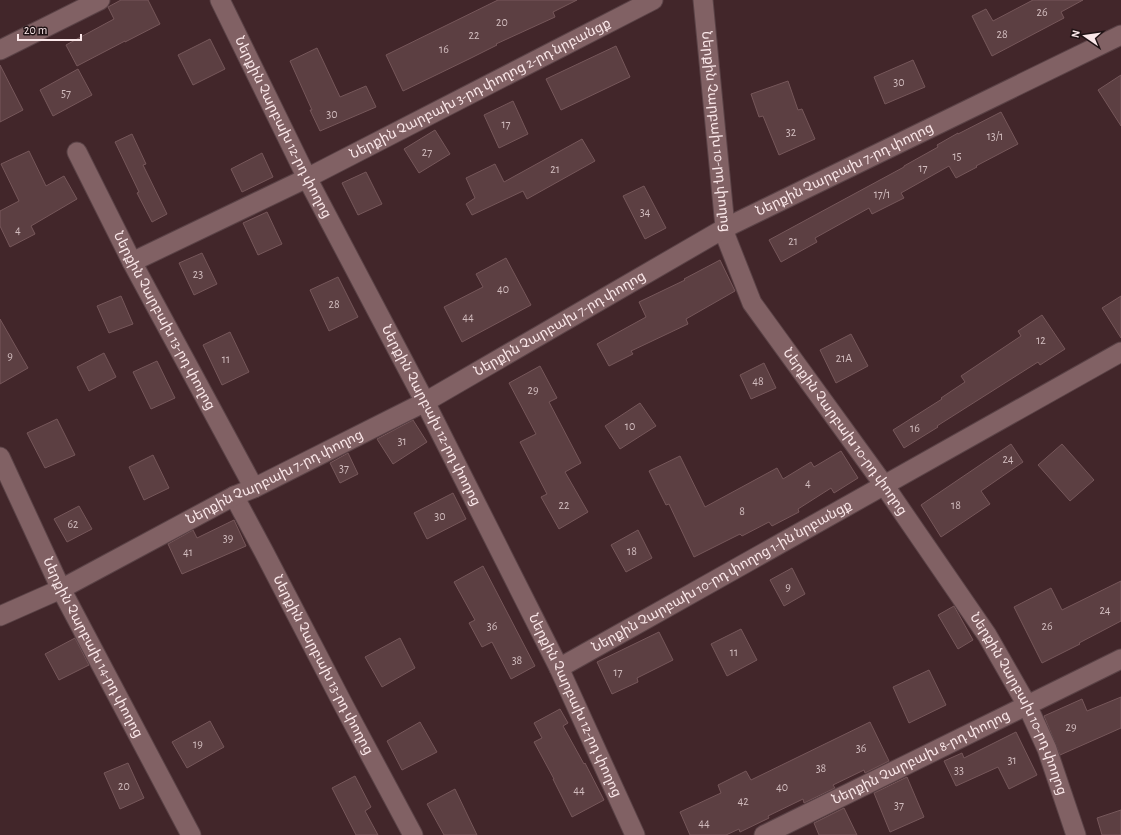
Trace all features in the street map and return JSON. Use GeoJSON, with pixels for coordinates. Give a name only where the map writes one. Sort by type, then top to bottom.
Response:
{"type":"FeatureCollection","features":[{"type":"Feature","properties":{"kind":"street"},"geometry":{"type":"LineString","coordinates":[[0,50],[100,0]]}},
{"type":"Feature","properties":{"kind":"street","name":"Ներքին Չարբախ 12-րդ փողոց"},"geometry":{"type":"LineString","coordinates":[[220,0],[307,178],[425,402],[559,668],[634,835]]}},
{"type":"Feature","properties":{"kind":"street","name":"Ներքին Չարբախ 3-րդ փողոց 2-րդ նրբանցք"},"geometry":{"type":"LineString","coordinates":[[132,262],[307,178],[653,0]]}},
{"type":"Feature","properties":{"kind":"street","name":"Ներքին Չարբախ 10-րդ փողոց"},"geometry":{"type":"LineString","coordinates":[[703,0],[726,237],[752,303],[884,485],[987,635],[1027,705],[1047,749],[1076,835]]}},
{"type":"Feature","properties":{"kind":"street","name":"Ներքին Չարբախ 7-րդ փողոց"},"geometry":{"type":"LineString","coordinates":[[0,616],[61,589],[234,496],[254,488],[425,402],[725,228],[1120,36]]}},
{"type":"Feature","properties":{"kind":"street","name":"Ներքին Չարբախ 13-րդ փողոց"},"geometry":{"type":"LineString","coordinates":[[77,152],[132,262],[254,488]]}},
{"type":"Feature","properties":{"kind":"street","name":"Ներքին Չարբախ 10-րդ փողոց 1-ին նրբանցք"},"geometry":{"type":"LineString","coordinates":[[559,668],[1121,352]]}},
{"type":"Feature","properties":{"kind":"street","name":"Ներքին Չարբախ 14-րդ փողոց"},"geometry":{"type":"LineString","coordinates":[[0,457],[61,589],[191,835]]}},
{"type":"Feature","properties":{"kind":"street","name":"Ներքին Չարբախ 13-րդ փողոց"},"geometry":{"type":"LineString","coordinates":[[234,496],[413,835]]}},
{"type":"Feature","properties":{"kind":"street","name":"Ներքին Չարբախ 8-րդ փողոց"},"geometry":{"type":"LineString","coordinates":[[764,835],[1121,659]]}},
{"type":"Feature","properties":{"kind":"building"},"geometry":{"type":"Polygon","coordinates":[[[121,0],[148,0],[160,24],[77,66],[66,45],[114,19],[108,7],[121,0]]]}},
{"type":"Feature","properties":{"kind":"building"},"geometry":{"type":"Polygon","coordinates":[[[498,0],[577,0],[553,12],[555,17],[496,44],[497,45],[403,91],[386,55],[498,0]]]}},
{"type":"Feature","properties":{"kind":"building"},"geometry":{"type":"Polygon","coordinates":[[[1033,0],[1083,0],[1061,12],[1064,18],[992,56],[972,16],[986,9],[993,21],[1033,0]]]}},
{"type":"Feature","properties":{"kind":"building"},"geometry":{"type":"Polygon","coordinates":[[[210,39],[225,69],[193,85],[178,55],[210,39]]]}},
{"type":"Feature","properties":{"kind":"building"},"geometry":{"type":"Polygon","coordinates":[[[616,46],[630,77],[561,110],[546,79],[616,46]]]}},
{"type":"Feature","properties":{"kind":"building"},"geometry":{"type":"Polygon","coordinates":[[[317,48],[340,97],[366,86],[376,107],[320,131],[290,61],[317,48]]]}},
{"type":"Feature","properties":{"kind":"building"},"geometry":{"type":"Polygon","coordinates":[[[913,60],[925,87],[885,104],[874,77],[913,60]]]}},
{"type":"Feature","properties":{"kind":"building"},"geometry":{"type":"Polygon","coordinates":[[[0,65],[23,110],[0,122],[0,65]]]}},
{"type":"Feature","properties":{"kind":"building"},"geometry":{"type":"Polygon","coordinates":[[[78,69],[92,95],[53,116],[40,90],[78,69]]]}},
{"type":"Feature","properties":{"kind":"building"},"geometry":{"type":"Polygon","coordinates":[[[1121,75],[1121,126],[1098,90],[1121,75]]]}},
{"type":"Feature","properties":{"kind":"building"},"geometry":{"type":"Polygon","coordinates":[[[788,81],[798,110],[802,109],[815,139],[779,155],[763,116],[759,117],[751,94],[788,81]]]}},
{"type":"Feature","properties":{"kind":"building"},"geometry":{"type":"Polygon","coordinates":[[[513,101],[528,134],[499,148],[484,115],[513,101]]]}},
{"type":"Feature","properties":{"kind":"building"},"geometry":{"type":"Polygon","coordinates":[[[1001,112],[1018,144],[956,178],[949,166],[901,193],[904,198],[872,214],[869,208],[815,238],[817,242],[781,262],[769,240],[904,167],[958,133],[1001,112]]]}},
{"type":"Feature","properties":{"kind":"building"},"geometry":{"type":"Polygon","coordinates":[[[435,130],[450,154],[419,173],[404,149],[435,130]]]}},
{"type":"Feature","properties":{"kind":"building"},"geometry":{"type":"Polygon","coordinates":[[[132,134],[146,164],[143,165],[167,214],[152,222],[137,193],[139,192],[115,142],[132,134]]]}},
{"type":"Feature","properties":{"kind":"building"},"geometry":{"type":"Polygon","coordinates":[[[582,139],[595,161],[527,199],[523,191],[472,215],[466,204],[475,198],[466,178],[495,164],[504,182],[582,139]]]}},
{"type":"Feature","properties":{"kind":"building"},"geometry":{"type":"Polygon","coordinates":[[[29,151],[46,186],[64,176],[77,199],[31,226],[35,234],[10,247],[0,226],[0,211],[19,201],[1,164],[29,151]]]}},
{"type":"Feature","properties":{"kind":"building"},"geometry":{"type":"Polygon","coordinates":[[[262,153],[273,177],[242,192],[231,169],[262,153]]]}},
{"type":"Feature","properties":{"kind":"building"},"geometry":{"type":"Polygon","coordinates":[[[366,172],[382,204],[358,215],[342,183],[366,172]]]}},
{"type":"Feature","properties":{"kind":"building"},"geometry":{"type":"Polygon","coordinates":[[[644,186],[666,228],[645,239],[623,196],[644,186]]]}},
{"type":"Feature","properties":{"kind":"building"},"geometry":{"type":"Polygon","coordinates":[[[267,212],[282,244],[258,255],[243,223],[267,212]]]}},
{"type":"Feature","properties":{"kind":"building"},"geometry":{"type":"Polygon","coordinates":[[[202,253],[217,284],[194,295],[179,263],[202,253]]]}},
{"type":"Feature","properties":{"kind":"building"},"geometry":{"type":"Polygon","coordinates":[[[506,258],[531,305],[462,342],[444,307],[483,287],[476,274],[506,258]]]}},
{"type":"Feature","properties":{"kind":"building"},"geometry":{"type":"Polygon","coordinates":[[[720,260],[735,291],[686,319],[688,324],[631,351],[633,354],[609,366],[597,344],[646,317],[639,302],[685,280],[684,279],[720,260]]]}},
{"type":"Feature","properties":{"kind":"building"},"geometry":{"type":"Polygon","coordinates":[[[338,277],[358,317],[329,331],[310,290],[338,277]]]}},
{"type":"Feature","properties":{"kind":"building"},"geometry":{"type":"Polygon","coordinates":[[[121,296],[133,324],[109,333],[97,306],[121,296]]]}},
{"type":"Feature","properties":{"kind":"building"},"geometry":{"type":"Polygon","coordinates":[[[1121,296],[1121,338],[1102,308],[1121,296]]]}},
{"type":"Feature","properties":{"kind":"building"},"geometry":{"type":"Polygon","coordinates":[[[1042,315],[1065,349],[1040,365],[1038,362],[904,448],[893,430],[942,399],[941,398],[965,382],[961,376],[1021,336],[1018,331],[1042,315]]]}},
{"type":"Feature","properties":{"kind":"building"},"geometry":{"type":"Polygon","coordinates":[[[0,319],[28,368],[0,384],[0,319]]]}},
{"type":"Feature","properties":{"kind":"building"},"geometry":{"type":"Polygon","coordinates":[[[230,332],[249,372],[222,385],[203,345],[230,332]]]}},
{"type":"Feature","properties":{"kind":"building"},"geometry":{"type":"Polygon","coordinates":[[[851,334],[868,366],[836,383],[820,350],[851,334]]]}},
{"type":"Feature","properties":{"kind":"building"},"geometry":{"type":"Polygon","coordinates":[[[104,353],[116,377],[89,391],[77,367],[104,353]]]}},
{"type":"Feature","properties":{"kind":"building"},"geometry":{"type":"Polygon","coordinates":[[[157,361],[175,398],[151,409],[133,372],[157,361]]]}},
{"type":"Feature","properties":{"kind":"building"},"geometry":{"type":"Polygon","coordinates":[[[764,363],[776,388],[751,399],[740,375],[764,363]]]}},
{"type":"Feature","properties":{"kind":"building"},"geometry":{"type":"Polygon","coordinates":[[[540,366],[557,398],[549,402],[581,463],[565,472],[588,512],[559,529],[541,497],[547,494],[520,442],[536,434],[509,383],[540,366]]]}},
{"type":"Feature","properties":{"kind":"building"},"geometry":{"type":"Polygon","coordinates":[[[640,403],[656,426],[620,449],[605,426],[640,403]]]}},
{"type":"Feature","properties":{"kind":"building"},"geometry":{"type":"Polygon","coordinates":[[[57,419],[75,455],[45,468],[27,433],[57,419]]]}},
{"type":"Feature","properties":{"kind":"building"},"geometry":{"type":"Polygon","coordinates":[[[413,420],[427,442],[393,464],[377,439],[413,420]]]}},
{"type":"Feature","properties":{"kind":"building"},"geometry":{"type":"Polygon","coordinates":[[[1011,444],[1023,462],[981,491],[990,504],[941,537],[921,505],[1011,444]]]}},
{"type":"Feature","properties":{"kind":"building"},"geometry":{"type":"Polygon","coordinates":[[[1062,444],[1094,480],[1070,501],[1038,465],[1062,444]]]}},
{"type":"Feature","properties":{"kind":"building"},"geometry":{"type":"Polygon","coordinates":[[[841,451],[858,478],[834,493],[831,488],[798,509],[799,512],[772,526],[769,522],[742,536],[740,534],[694,557],[669,504],[666,505],[649,471],[680,456],[705,507],[777,468],[783,479],[811,462],[814,467],[841,451]]]}},
{"type":"Feature","properties":{"kind":"building"},"geometry":{"type":"Polygon","coordinates":[[[348,453],[358,474],[340,483],[330,463],[348,453]]]}},
{"type":"Feature","properties":{"kind":"building"},"geometry":{"type":"Polygon","coordinates":[[[153,455],[169,488],[144,500],[129,467],[153,455]]]}},
{"type":"Feature","properties":{"kind":"building"},"geometry":{"type":"Polygon","coordinates":[[[453,493],[466,519],[427,539],[414,513],[453,493]]]}},
{"type":"Feature","properties":{"kind":"building"},"geometry":{"type":"Polygon","coordinates":[[[79,506],[92,529],[67,542],[54,519],[79,506]]]}},
{"type":"Feature","properties":{"kind":"building"},"geometry":{"type":"Polygon","coordinates":[[[234,520],[246,546],[182,574],[168,544],[193,530],[197,538],[234,520]]]}},
{"type":"Feature","properties":{"kind":"building"},"geometry":{"type":"Polygon","coordinates":[[[638,530],[652,558],[626,572],[611,545],[638,530]]]}},
{"type":"Feature","properties":{"kind":"building"},"geometry":{"type":"Polygon","coordinates":[[[483,566],[535,666],[511,679],[492,642],[482,647],[469,623],[475,620],[454,582],[483,566]]]}},
{"type":"Feature","properties":{"kind":"building"},"geometry":{"type":"Polygon","coordinates":[[[792,568],[805,594],[784,606],[770,580],[792,568]]]}},
{"type":"Feature","properties":{"kind":"building"},"geometry":{"type":"Polygon","coordinates":[[[1121,581],[1121,621],[1042,663],[1014,607],[1051,588],[1062,610],[1121,581]]]}},
{"type":"Feature","properties":{"kind":"building"},"geometry":{"type":"Polygon","coordinates":[[[954,606],[973,640],[958,649],[938,615],[954,606]]]}},
{"type":"Feature","properties":{"kind":"building"},"geometry":{"type":"Polygon","coordinates":[[[741,629],[757,660],[727,676],[711,644],[741,629]]]}},
{"type":"Feature","properties":{"kind":"building"},"geometry":{"type":"Polygon","coordinates":[[[659,632],[673,660],[637,678],[638,682],[612,694],[597,662],[659,632]]]}},
{"type":"Feature","properties":{"kind":"building"},"geometry":{"type":"Polygon","coordinates":[[[75,638],[89,665],[59,680],[45,654],[75,638]]]}},
{"type":"Feature","properties":{"kind":"building"},"geometry":{"type":"Polygon","coordinates":[[[400,638],[415,668],[382,687],[365,657],[400,638]]]}},
{"type":"Feature","properties":{"kind":"building"},"geometry":{"type":"Polygon","coordinates":[[[929,670],[946,705],[909,723],[893,687],[929,670]]]}},
{"type":"Feature","properties":{"kind":"building"},"geometry":{"type":"Polygon","coordinates":[[[1121,697],[1121,728],[1060,755],[1044,716],[1082,699],[1087,711],[1121,697]]]}},
{"type":"Feature","properties":{"kind":"building"},"geometry":{"type":"Polygon","coordinates":[[[560,709],[568,723],[563,726],[584,764],[585,763],[604,800],[572,817],[534,742],[542,738],[534,723],[560,709]]]}},
{"type":"Feature","properties":{"kind":"building"},"geometry":{"type":"Polygon","coordinates":[[[210,721],[224,747],[187,768],[172,742],[210,721]]]}},
{"type":"Feature","properties":{"kind":"building"},"geometry":{"type":"Polygon","coordinates":[[[420,722],[437,752],[402,770],[387,741],[420,722]]]}},
{"type":"Feature","properties":{"kind":"building"},"geometry":{"type":"Polygon","coordinates":[[[870,722],[889,761],[865,773],[864,770],[833,785],[835,788],[804,803],[803,799],[740,832],[739,829],[726,835],[690,835],[680,812],[721,793],[718,785],[746,771],[751,780],[870,722]]]}},
{"type":"Feature","properties":{"kind":"building"},"geometry":{"type":"Polygon","coordinates":[[[1016,732],[1037,775],[1009,789],[998,767],[956,786],[944,761],[962,753],[964,758],[1016,732]]]}},
{"type":"Feature","properties":{"kind":"building"},"geometry":{"type":"Polygon","coordinates":[[[128,763],[144,798],[120,809],[104,773],[128,763]]]}},
{"type":"Feature","properties":{"kind":"building"},"geometry":{"type":"Polygon","coordinates":[[[355,776],[371,807],[365,811],[378,835],[356,835],[332,788],[355,776]]]}},
{"type":"Feature","properties":{"kind":"building"},"geometry":{"type":"Polygon","coordinates":[[[907,777],[924,817],[890,832],[874,793],[907,777]]]}},
{"type":"Feature","properties":{"kind":"building"},"geometry":{"type":"Polygon","coordinates":[[[455,789],[477,835],[444,835],[427,804],[455,789]]]}},
{"type":"Feature","properties":{"kind":"building"},"geometry":{"type":"Polygon","coordinates":[[[844,808],[857,835],[819,835],[814,823],[844,808]]]}},
{"type":"Feature","properties":{"kind":"building"},"geometry":{"type":"Polygon","coordinates":[[[1121,810],[1121,835],[1102,835],[1097,818],[1121,810]]]}}]}
